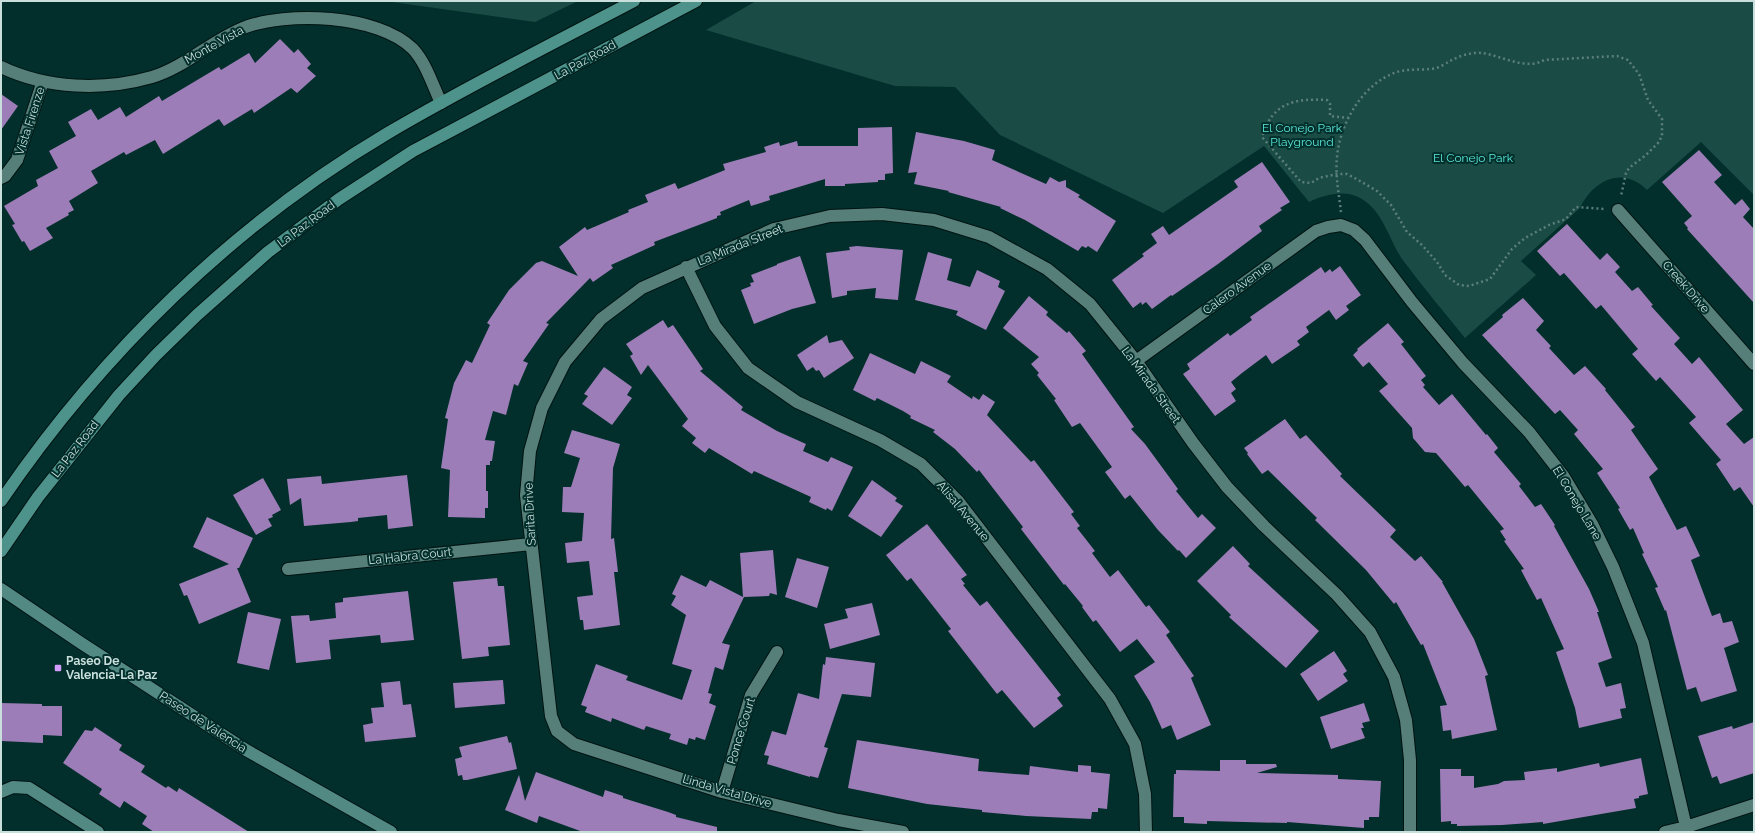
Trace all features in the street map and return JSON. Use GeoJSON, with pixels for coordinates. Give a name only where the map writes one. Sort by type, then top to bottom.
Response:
{"type":"FeatureCollection","features":[{"type":"Feature","properties":{"kind":"main road"},"geometry":{"type":"LineString","coordinates":[[1,501],[49,436],[101,371],[128,342],[183,288],[234,243],[290,198],[381,138],[441,103],[634,1]]}},
{"type":"Feature","properties":{"kind":"main road","name":"La Paz Road"},"geometry":{"type":"LineString","coordinates":[[1,551],[42,491],[119,395],[156,355],[197,315],[268,252],[339,199],[413,151],[696,1]]}},
{"type":"Feature","properties":{"kind":"main road","name":"Paseo de Valencia"},"geometry":{"type":"LineString","coordinates":[[1,589],[80,643],[246,750],[391,832]]}},
{"type":"Feature","properties":{"kind":"main road"},"geometry":{"type":"LineString","coordinates":[[1,792],[14,787],[29,788],[98,832]]}},
{"type":"Feature","properties":{"kind":"street","name":"Monte Vista"},"geometry":{"type":"LineString","coordinates":[[1,67],[43,81],[70,86],[98,86],[127,83],[153,76],[184,62],[243,28],[270,20],[333,20],[360,23],[397,37],[414,50],[424,66],[441,103]]}},
{"type":"Feature","properties":{"kind":"street","name":"Vista Firenze"},"geometry":{"type":"LineString","coordinates":[[1,178],[5,176],[17,160],[43,81]]}},
{"type":"Feature","properties":{"kind":"street","name":"Creek Drive"},"geometry":{"type":"LineString","coordinates":[[1618,210],[1754,364]]}},
{"type":"Feature","properties":{"kind":"street","name":"La Mirada Street"},"geometry":{"type":"LineString","coordinates":[[686,268],[774,229],[830,216],[882,214],[934,220],[990,237],[1047,269],[1090,304],[1136,361],[1193,443],[1227,486],[1264,526],[1338,595],[1370,632],[1394,677],[1406,720],[1410,760],[1410,832]]}},
{"type":"Feature","properties":{"kind":"street","name":"Calero Avenue"},"geometry":{"type":"LineString","coordinates":[[1136,361],[1316,231],[1328,226],[1341,225]]}},
{"type":"Feature","properties":{"kind":"street","name":"El Conejo Lane"},"geometry":{"type":"LineString","coordinates":[[1341,225],[1354,230],[1365,240],[1412,302],[1463,363],[1529,432],[1564,477],[1592,524],[1613,567],[1643,643],[1686,827]]}},
{"type":"Feature","properties":{"kind":"street","name":"Sarita Drive"},"geometry":{"type":"LineString","coordinates":[[557,731],[551,716],[526,494],[530,452],[542,408],[565,362],[601,319],[642,288],[686,268]]}},
{"type":"Feature","properties":{"kind":"street","name":"Alisal Avenue"},"geometry":{"type":"LineString","coordinates":[[686,268],[715,326],[748,368],[797,402],[880,440],[921,464],[958,501],[1110,699],[1135,744],[1145,794],[1146,832]]}},
{"type":"Feature","properties":{"kind":"street","name":"La Habra Court"},"geometry":{"type":"LineString","coordinates":[[288,568],[531,544]]}},
{"type":"Feature","properties":{"kind":"street","name":"Ponce Court"},"geometry":{"type":"LineString","coordinates":[[722,792],[751,695],[777,652]]}},
{"type":"Feature","properties":{"kind":"street","name":"Linda Vista Drive"},"geometry":{"type":"LineString","coordinates":[[557,731],[574,744],[722,792],[838,820],[903,832]]}},
{"type":"Feature","properties":{"kind":"street"},"geometry":{"type":"LineString","coordinates":[[1665,832],[1686,827],[1754,805]]}},
{"type":"Feature","properties":{"kind":"path"},"geometry":{"type":"LineString","coordinates":[[1341,225],[1337,174],[1337,158],[1340,139],[1349,118],[1368,89],[1396,72],[1438,68],[1452,60],[1468,54],[1481,53],[1518,62],[1538,64],[1544,60],[1616,56],[1628,60],[1639,74],[1648,100],[1662,119],[1662,136],[1658,143],[1646,155],[1629,168],[1626,173],[1618,210],[1576,207],[1566,219],[1549,225],[1525,238],[1512,249],[1490,279],[1469,286],[1459,285],[1445,274],[1437,262],[1406,232],[1390,205],[1377,191],[1347,174],[1337,174],[1319,178],[1311,182],[1301,182],[1262,136],[1266,122],[1280,108],[1292,102],[1302,100],[1327,100],[1330,104],[1330,116],[1349,118]]}},
{"type":"Feature","properties":{"kind":"green space"},"geometry":{"type":"Polygon","coordinates":[[[385,1],[578,1],[535,22],[385,1]]]}},
{"type":"Feature","properties":{"kind":"green space"},"geometry":{"type":"Polygon","coordinates":[[[756,1],[1754,1],[1754,195],[1701,142],[1647,190],[1637,182],[1628,178],[1618,178],[1600,184],[1592,190],[1580,208],[1521,261],[1536,275],[1465,338],[1402,259],[1385,226],[1369,204],[1356,196],[1342,193],[1329,195],[1309,202],[1264,146],[1163,213],[1000,135],[955,87],[895,86],[706,30],[756,1]]]}},
{"type":"Feature","properties":{"kind":"building"},"geometry":{"type":"Polygon","coordinates":[[[280,39],[294,53],[298,49],[311,64],[307,68],[316,76],[297,93],[291,88],[254,113],[252,109],[224,126],[219,119],[163,154],[155,140],[126,155],[124,152],[91,171],[98,183],[69,201],[74,210],[68,213],[69,215],[46,228],[53,238],[30,251],[24,241],[22,242],[12,225],[15,224],[4,206],[38,186],[36,180],[58,168],[49,151],[76,136],[68,122],[91,109],[98,120],[120,107],[126,117],[159,96],[162,101],[219,67],[221,70],[249,53],[255,63],[280,39]]]}},
{"type":"Feature","properties":{"kind":"building"},"geometry":{"type":"Polygon","coordinates":[[[1,94],[18,106],[1,130],[1,94]]]}},
{"type":"Feature","properties":{"kind":"building"},"geometry":{"type":"Polygon","coordinates":[[[892,127],[893,173],[885,174],[885,180],[878,180],[878,182],[845,184],[845,186],[825,186],[825,179],[769,196],[770,200],[751,206],[749,200],[720,212],[721,215],[717,216],[717,218],[654,242],[655,245],[611,265],[613,268],[593,282],[590,278],[546,323],[549,324],[523,361],[528,363],[518,386],[514,384],[506,415],[493,411],[485,440],[495,441],[492,461],[490,461],[490,465],[486,465],[486,491],[488,491],[488,508],[485,508],[485,518],[448,517],[450,470],[441,468],[448,419],[445,418],[454,383],[466,360],[472,363],[490,325],[487,323],[509,290],[536,263],[542,261],[578,276],[559,247],[585,227],[587,230],[648,202],[645,195],[675,183],[678,189],[725,170],[723,164],[766,152],[764,147],[779,142],[780,146],[797,141],[798,146],[858,146],[858,128],[892,127]]]}},
{"type":"Feature","properties":{"kind":"building"},"geometry":{"type":"Polygon","coordinates":[[[916,132],[964,141],[995,150],[992,160],[1046,184],[1050,177],[1059,182],[1066,180],[1066,187],[1080,195],[1078,197],[1116,221],[1097,252],[1088,246],[1086,248],[1082,246],[1078,251],[1025,220],[1000,208],[1001,207],[948,192],[949,191],[914,184],[917,172],[908,173],[916,132]]]}},
{"type":"Feature","properties":{"kind":"building"},"geometry":{"type":"Polygon","coordinates":[[[1699,150],[1722,175],[1714,182],[1735,205],[1742,199],[1750,209],[1743,217],[1754,229],[1754,303],[1687,229],[1688,228],[1684,223],[1692,216],[1662,182],[1699,150]]]}},
{"type":"Feature","properties":{"kind":"building"},"geometry":{"type":"Polygon","coordinates":[[[1262,162],[1290,202],[1280,208],[1282,210],[1259,226],[1262,231],[1172,296],[1171,295],[1152,309],[1146,302],[1142,305],[1141,302],[1133,308],[1112,280],[1144,256],[1142,254],[1157,243],[1151,234],[1163,226],[1169,235],[1238,187],[1234,181],[1262,162]]]}},
{"type":"Feature","properties":{"kind":"building"},"geometry":{"type":"Polygon","coordinates":[[[1567,224],[1600,260],[1607,253],[1620,267],[1615,272],[1632,291],[1638,287],[1653,305],[1651,306],[1680,338],[1674,344],[1692,364],[1699,357],[1743,410],[1726,424],[1744,444],[1754,437],[1754,507],[1740,487],[1734,491],[1716,464],[1721,460],[1689,423],[1696,417],[1660,377],[1656,381],[1632,354],[1638,349],[1601,305],[1596,309],[1564,273],[1560,276],[1537,251],[1567,224]]]}},
{"type":"Feature","properties":{"kind":"building"},"geometry":{"type":"Polygon","coordinates":[[[857,246],[903,250],[898,300],[875,298],[876,288],[847,291],[847,295],[832,298],[826,253],[850,250],[849,247],[857,246]]]}},
{"type":"Feature","properties":{"kind":"building"},"geometry":{"type":"Polygon","coordinates":[[[928,252],[952,259],[947,280],[970,287],[977,270],[1000,281],[998,287],[1005,291],[986,330],[956,315],[958,311],[915,300],[928,252]]]}},
{"type":"Feature","properties":{"kind":"building"},"geometry":{"type":"Polygon","coordinates":[[[800,256],[816,303],[792,309],[754,324],[741,290],[751,286],[750,283],[754,282],[751,275],[800,256]]]}},
{"type":"Feature","properties":{"kind":"building"},"geometry":{"type":"Polygon","coordinates":[[[1340,266],[1361,295],[1346,306],[1349,310],[1336,320],[1329,310],[1306,327],[1309,332],[1297,341],[1300,345],[1272,364],[1266,355],[1242,373],[1231,382],[1236,389],[1231,393],[1236,401],[1215,416],[1183,374],[1190,369],[1187,364],[1228,333],[1230,336],[1252,320],[1250,317],[1321,267],[1325,273],[1330,269],[1332,272],[1340,266]]]}},
{"type":"Feature","properties":{"kind":"building"},"geometry":{"type":"Polygon","coordinates":[[[1029,296],[1048,312],[1046,315],[1067,333],[1069,331],[1086,351],[1082,354],[1134,427],[1131,429],[1145,444],[1178,489],[1176,491],[1198,518],[1202,514],[1216,528],[1186,558],[1158,530],[1130,495],[1125,499],[1105,472],[1112,467],[1080,423],[1072,427],[1054,400],[1056,399],[1037,375],[1039,373],[1031,364],[1039,357],[1003,328],[1029,296]]]}},
{"type":"Feature","properties":{"kind":"building"},"geometry":{"type":"Polygon","coordinates":[[[1523,298],[1544,321],[1536,330],[1551,346],[1549,348],[1574,375],[1585,366],[1606,389],[1605,390],[1635,427],[1631,430],[1658,469],[1649,477],[1677,530],[1686,526],[1700,556],[1691,560],[1712,616],[1720,613],[1723,623],[1732,621],[1739,642],[1724,648],[1737,691],[1701,702],[1696,687],[1687,690],[1666,610],[1665,611],[1655,588],[1658,587],[1642,554],[1644,553],[1633,528],[1630,530],[1618,509],[1620,508],[1597,473],[1603,469],[1574,434],[1578,430],[1560,410],[1555,414],[1482,335],[1503,317],[1502,315],[1523,298]]]}},
{"type":"Feature","properties":{"kind":"building"},"geometry":{"type":"Polygon","coordinates":[[[663,320],[668,328],[673,325],[703,369],[700,371],[743,407],[741,410],[777,431],[806,444],[803,451],[828,462],[831,457],[853,467],[832,511],[827,508],[826,510],[809,502],[811,497],[754,471],[752,474],[709,448],[705,453],[692,443],[696,438],[682,426],[688,419],[648,365],[641,375],[630,356],[633,354],[626,344],[663,320]]]}},
{"type":"Feature","properties":{"kind":"building"},"geometry":{"type":"Polygon","coordinates":[[[1388,323],[1404,342],[1401,344],[1426,376],[1421,380],[1425,385],[1423,387],[1439,405],[1452,394],[1498,448],[1494,452],[1521,484],[1519,486],[1535,507],[1541,504],[1555,525],[1554,526],[1589,589],[1599,612],[1597,612],[1612,658],[1598,663],[1606,687],[1621,683],[1626,708],[1620,709],[1622,718],[1579,728],[1575,708],[1556,652],[1564,649],[1541,598],[1537,600],[1521,570],[1524,569],[1504,541],[1506,540],[1500,531],[1504,529],[1468,485],[1465,487],[1436,453],[1425,452],[1413,438],[1412,428],[1379,391],[1388,384],[1369,362],[1363,367],[1353,355],[1358,350],[1357,349],[1388,323]]]}},
{"type":"Feature","properties":{"kind":"building"},"geometry":{"type":"Polygon","coordinates":[[[827,335],[829,343],[842,340],[854,358],[824,378],[819,370],[816,371],[813,367],[807,371],[797,355],[827,335]]]}},
{"type":"Feature","properties":{"kind":"building"},"geometry":{"type":"Polygon","coordinates":[[[870,353],[915,374],[921,361],[951,376],[947,382],[972,399],[973,396],[979,400],[983,394],[995,402],[987,415],[1031,462],[1034,460],[1074,512],[1071,514],[1080,526],[1077,528],[1095,551],[1092,553],[1110,577],[1118,570],[1146,607],[1149,605],[1170,632],[1166,635],[1194,676],[1191,678],[1211,725],[1177,740],[1171,725],[1162,729],[1150,702],[1134,676],[1155,662],[1137,639],[1120,652],[1096,620],[1093,622],[1082,607],[1083,606],[1065,584],[1064,585],[1021,529],[1023,527],[979,470],[977,472],[955,449],[933,432],[935,430],[910,418],[911,416],[903,411],[877,398],[875,401],[853,390],[870,353]]]}},
{"type":"Feature","properties":{"kind":"building"},"geometry":{"type":"Polygon","coordinates":[[[604,367],[632,387],[627,395],[632,398],[612,425],[582,404],[588,396],[584,394],[604,367]]]}},
{"type":"Feature","properties":{"kind":"building"},"geometry":{"type":"Polygon","coordinates":[[[1285,419],[1300,439],[1306,435],[1342,474],[1340,476],[1396,530],[1390,537],[1415,561],[1421,556],[1443,582],[1474,639],[1488,675],[1485,676],[1497,730],[1452,739],[1451,730],[1443,731],[1440,706],[1447,705],[1423,644],[1421,645],[1396,602],[1394,604],[1366,570],[1315,520],[1317,518],[1268,470],[1262,474],[1247,454],[1248,453],[1244,448],[1285,419]]]}},
{"type":"Feature","properties":{"kind":"building"},"geometry":{"type":"Polygon","coordinates":[[[572,430],[620,444],[613,468],[611,539],[614,538],[618,572],[614,572],[620,625],[584,630],[583,620],[580,620],[577,597],[593,595],[589,561],[567,563],[565,543],[582,541],[584,513],[562,512],[563,487],[571,487],[580,458],[564,453],[572,430]]]}},
{"type":"Feature","properties":{"kind":"building"},"geometry":{"type":"Polygon","coordinates":[[[407,475],[413,526],[388,529],[387,515],[358,518],[358,521],[351,522],[304,526],[301,498],[290,505],[287,479],[321,476],[322,484],[407,475]]]}},
{"type":"Feature","properties":{"kind":"building"},"geometry":{"type":"Polygon","coordinates":[[[263,478],[281,510],[272,515],[273,517],[268,519],[272,526],[256,535],[233,495],[263,478]]]}},
{"type":"Feature","properties":{"kind":"building"},"geometry":{"type":"Polygon","coordinates":[[[872,480],[897,498],[895,501],[903,506],[881,537],[848,516],[872,480]]]}},
{"type":"Feature","properties":{"kind":"building"},"geometry":{"type":"Polygon","coordinates":[[[207,517],[253,538],[239,568],[237,568],[251,602],[199,624],[187,595],[184,596],[179,584],[229,564],[193,547],[207,517]]]}},
{"type":"Feature","properties":{"kind":"building"},"geometry":{"type":"Polygon","coordinates":[[[927,524],[967,575],[961,579],[965,584],[963,585],[980,606],[987,601],[1061,695],[1057,698],[1063,706],[1034,728],[1002,690],[997,694],[948,631],[951,629],[911,578],[907,581],[886,555],[927,524]]]}},
{"type":"Feature","properties":{"kind":"building"},"geometry":{"type":"Polygon","coordinates":[[[1233,546],[1250,564],[1248,566],[1319,631],[1286,668],[1229,617],[1231,615],[1197,581],[1233,546]]]}},
{"type":"Feature","properties":{"kind":"building"},"geometry":{"type":"Polygon","coordinates":[[[773,550],[777,595],[770,593],[769,596],[744,597],[722,643],[730,645],[723,670],[715,667],[708,693],[712,694],[709,703],[716,706],[705,740],[696,737],[695,740],[689,738],[687,745],[669,739],[671,734],[646,726],[644,730],[612,718],[611,722],[585,712],[587,707],[581,705],[596,664],[628,676],[626,680],[682,700],[692,670],[672,664],[686,615],[671,605],[676,596],[672,594],[681,575],[706,587],[710,580],[743,597],[740,553],[773,550]]]}},
{"type":"Feature","properties":{"kind":"building"},"geometry":{"type":"Polygon","coordinates":[[[797,558],[829,567],[817,608],[785,597],[797,558]]]}},
{"type":"Feature","properties":{"kind":"building"},"geometry":{"type":"Polygon","coordinates":[[[497,578],[498,586],[504,586],[510,645],[488,647],[489,656],[462,659],[453,582],[497,578]]]}},
{"type":"Feature","properties":{"kind":"building"},"geometry":{"type":"Polygon","coordinates":[[[408,591],[414,640],[381,643],[380,635],[329,640],[331,659],[296,663],[291,616],[309,615],[310,621],[336,618],[335,603],[343,602],[343,598],[408,591]]]}},
{"type":"Feature","properties":{"kind":"building"},"geometry":{"type":"Polygon","coordinates":[[[872,603],[880,635],[830,649],[824,624],[848,618],[845,609],[872,603]]]}},
{"type":"Feature","properties":{"kind":"building"},"geometry":{"type":"Polygon","coordinates":[[[248,612],[281,619],[269,670],[237,663],[248,612]]]}},
{"type":"Feature","properties":{"kind":"building"},"geometry":{"type":"Polygon","coordinates":[[[1334,651],[1347,671],[1343,674],[1348,681],[1318,701],[1300,674],[1334,651]]]}},
{"type":"Feature","properties":{"kind":"building"},"geometry":{"type":"Polygon","coordinates":[[[826,657],[875,663],[871,697],[842,694],[824,747],[828,748],[818,778],[767,764],[769,756],[764,755],[772,731],[786,735],[798,693],[819,699],[823,664],[825,665],[826,657]]]}},
{"type":"Feature","properties":{"kind":"building"},"geometry":{"type":"Polygon","coordinates":[[[503,680],[505,704],[455,708],[453,683],[503,680]]]}},
{"type":"Feature","properties":{"kind":"building"},"geometry":{"type":"Polygon","coordinates":[[[400,681],[403,705],[411,704],[416,737],[365,742],[363,725],[373,723],[371,708],[384,707],[381,683],[400,681]]]}},
{"type":"Feature","properties":{"kind":"building"},"geometry":{"type":"Polygon","coordinates":[[[1,703],[62,706],[62,736],[43,735],[43,743],[1,741],[1,703]]]}},
{"type":"Feature","properties":{"kind":"building"},"geometry":{"type":"Polygon","coordinates":[[[1364,703],[1370,721],[1362,723],[1364,728],[1361,728],[1365,738],[1331,749],[1320,717],[1364,703]]]}},
{"type":"Feature","properties":{"kind":"building"},"geometry":{"type":"Polygon","coordinates":[[[1754,722],[1754,773],[1720,784],[1717,776],[1712,778],[1698,736],[1732,726],[1733,729],[1754,722]]]}},
{"type":"Feature","properties":{"kind":"building"},"geometry":{"type":"Polygon","coordinates":[[[95,727],[122,745],[119,750],[145,766],[141,772],[166,788],[168,786],[177,792],[179,788],[249,832],[154,832],[142,824],[147,816],[124,801],[120,808],[99,794],[102,789],[63,763],[85,730],[92,731],[95,727]]]}},
{"type":"Feature","properties":{"kind":"building"},"geometry":{"type":"Polygon","coordinates":[[[507,736],[509,743],[511,742],[517,769],[467,780],[463,780],[462,775],[458,776],[455,759],[462,757],[459,747],[507,736]]]}},
{"type":"Feature","properties":{"kind":"building"},"geometry":{"type":"Polygon","coordinates":[[[857,740],[979,759],[978,771],[1029,775],[1030,766],[1078,772],[1078,765],[1091,766],[1091,772],[1110,774],[1107,809],[1098,808],[1098,812],[1092,812],[1091,819],[1026,816],[982,812],[982,810],[927,804],[848,788],[857,740]]]}},
{"type":"Feature","properties":{"kind":"building"},"geometry":{"type":"Polygon","coordinates":[[[1641,758],[1648,794],[1634,799],[1636,808],[1543,824],[1543,822],[1457,826],[1457,824],[1451,824],[1451,821],[1441,822],[1440,769],[1461,769],[1461,776],[1474,776],[1474,788],[1498,784],[1504,781],[1525,780],[1524,772],[1557,768],[1557,772],[1599,763],[1600,767],[1641,758]]]}},
{"type":"Feature","properties":{"kind":"building"},"geometry":{"type":"Polygon","coordinates":[[[1220,760],[1246,760],[1246,764],[1276,764],[1277,767],[1257,773],[1338,775],[1338,779],[1381,781],[1379,817],[1369,817],[1369,820],[1364,820],[1364,828],[1287,822],[1207,821],[1207,824],[1184,823],[1184,817],[1173,817],[1174,774],[1176,774],[1176,770],[1220,771],[1220,760]]]}},
{"type":"Feature","properties":{"kind":"building"},"geometry":{"type":"Polygon","coordinates":[[[536,772],[603,797],[605,790],[623,796],[623,798],[676,815],[676,817],[717,827],[717,832],[583,832],[539,816],[537,823],[505,810],[519,775],[525,801],[536,772]]]}},
{"type":"Feature","properties":{"kind":"place","name":"Paseo De Valencia-La Paz"},"geometry":{"type":"Point","coordinates":[58,668]}},
{"type":"Feature","properties":{"kind":"park label","name":"El Conejo Park Playground"},"geometry":{"type":"Point","coordinates":[1302,135]}},
{"type":"Feature","properties":{"kind":"park label","name":"El Conejo Park"},"geometry":{"type":"Point","coordinates":[1473,158]}}]}
